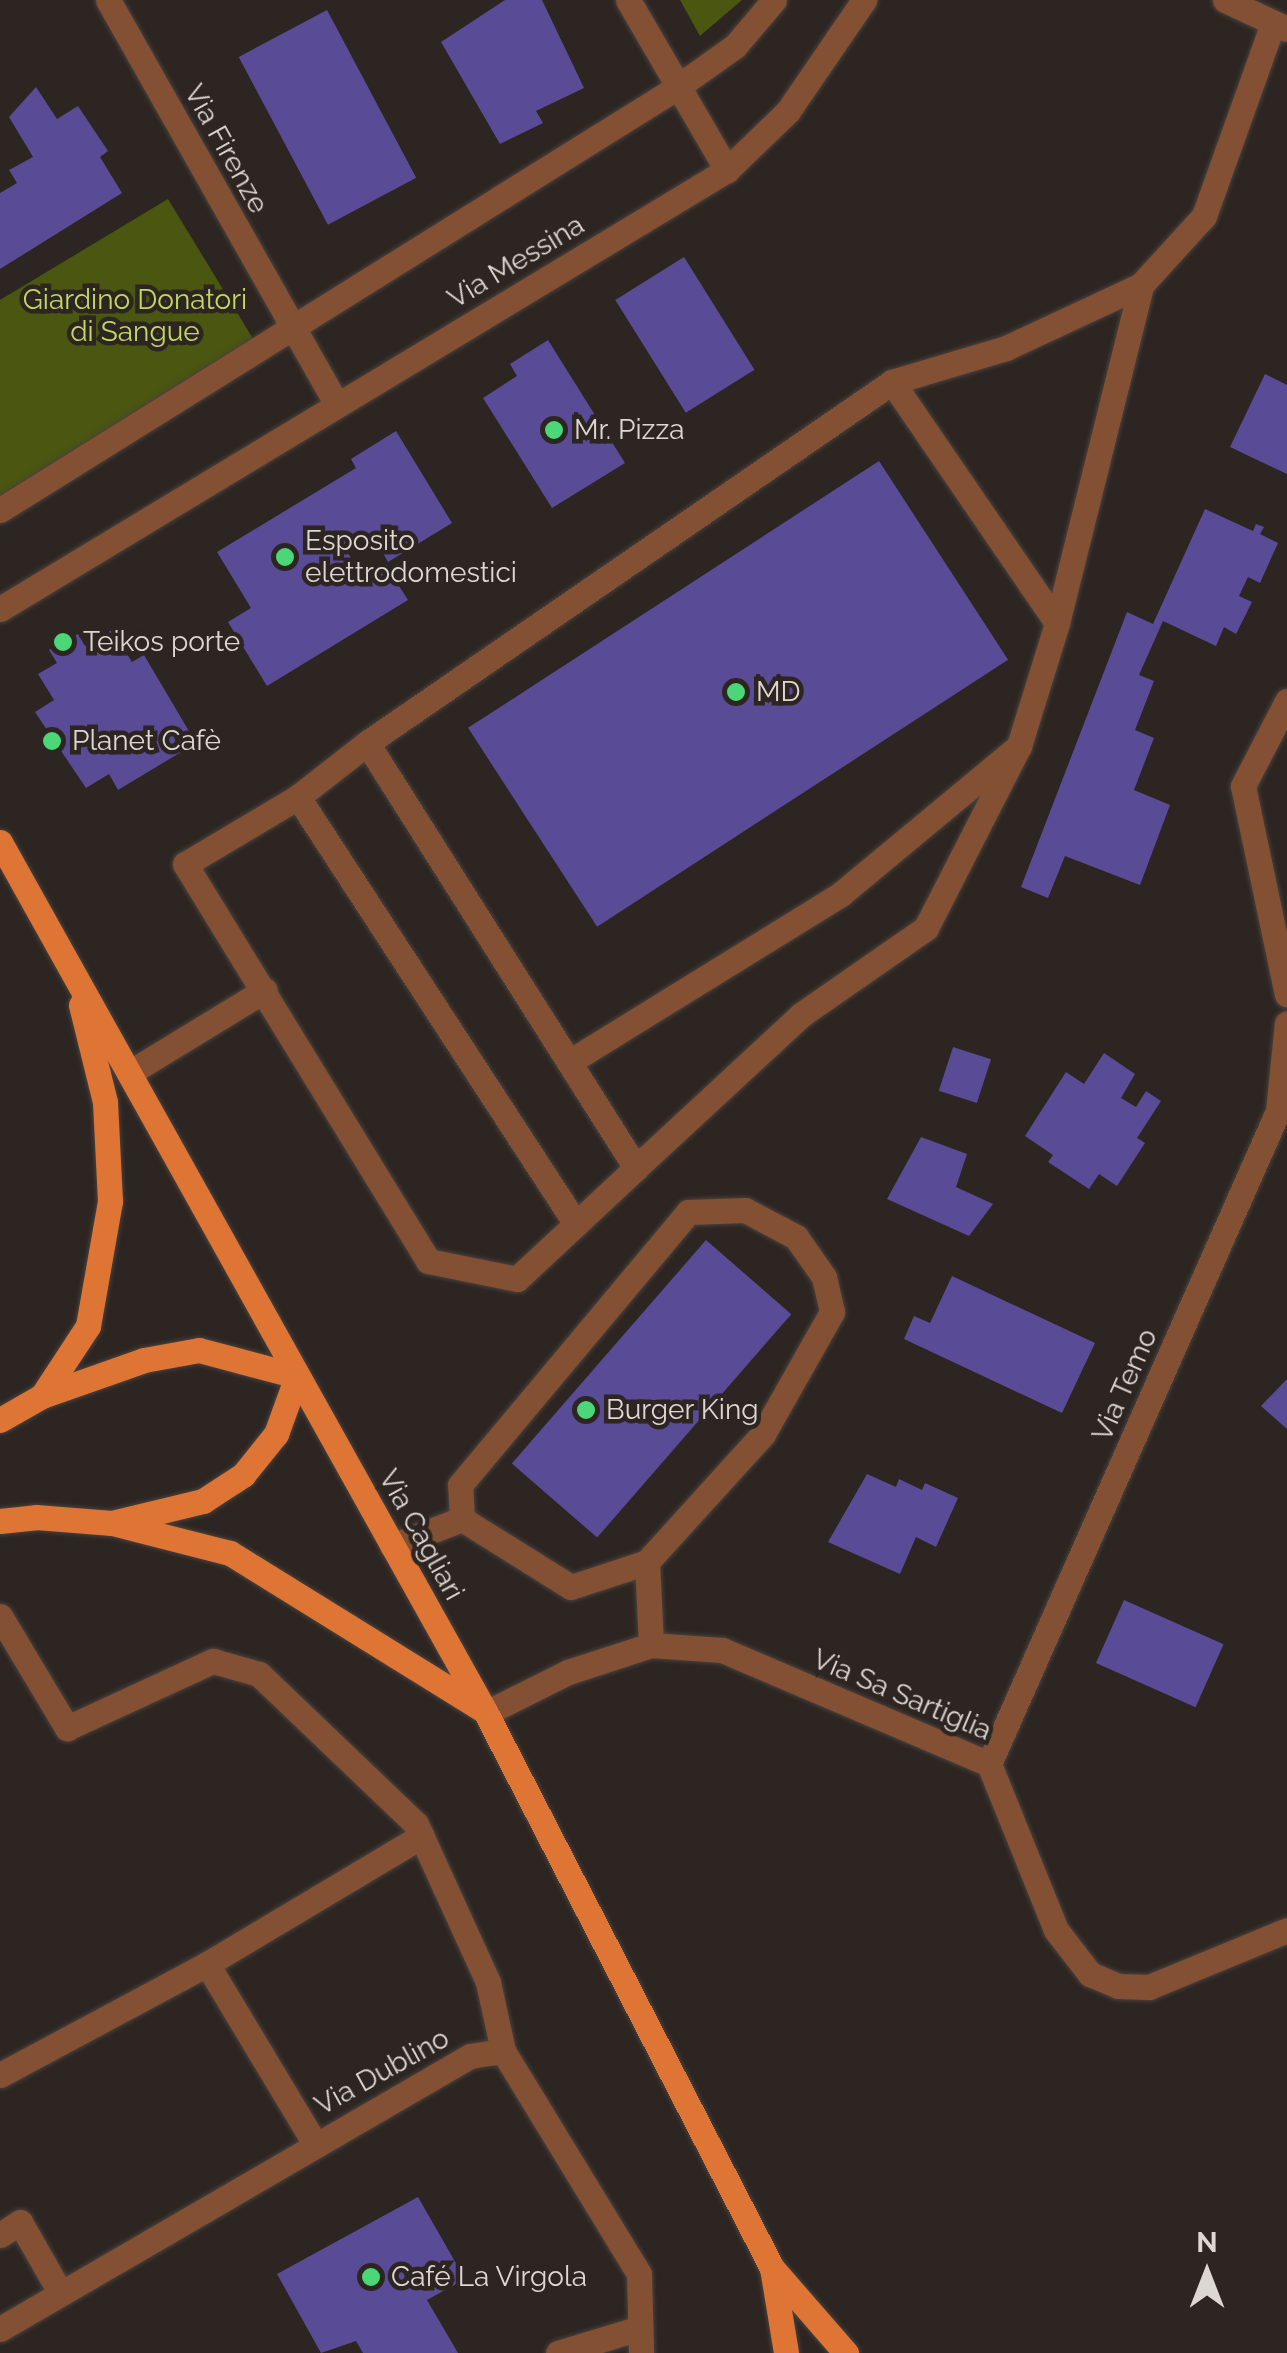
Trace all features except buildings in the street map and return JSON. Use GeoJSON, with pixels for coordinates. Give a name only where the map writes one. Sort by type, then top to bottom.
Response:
{"type":"FeatureCollection","features":[{"type":"Feature","properties":{"kind":"main road","name":"Via Cagliari"},"geometry":{"type":"LineString","coordinates":[[0,842],[486,1713],[772,2268],[846,2353]]}},
{"type":"Feature","properties":{"kind":"main road"},"geometry":{"type":"LineString","coordinates":[[42,1396],[88,1326],[110,1201],[105,1102],[72,971]]}},
{"type":"Feature","properties":{"kind":"main road"},"geometry":{"type":"LineString","coordinates":[[0,1420],[42,1396],[144,1360],[199,1350],[297,1376],[276,1434],[244,1475],[203,1501],[112,1522]]}},
{"type":"Feature","properties":{"kind":"main road"},"geometry":{"type":"LineString","coordinates":[[0,1521],[36,1516],[112,1522],[230,1553],[486,1713]]}},
{"type":"Feature","properties":{"kind":"main road","name":"Via Cagliari"},"geometry":{"type":"LineString","coordinates":[[772,2268],[786,2353]]}},
{"type":"Feature","properties":{"kind":"street","name":"Via Firenze"},"geometry":{"type":"LineString","coordinates":[[108,0],[293,328]]}},
{"type":"Feature","properties":{"kind":"street"},"geometry":{"type":"LineString","coordinates":[[628,0],[726,170]]}},
{"type":"Feature","properties":{"kind":"street"},"geometry":{"type":"LineString","coordinates":[[0,510],[676,88],[735,46],[774,0]]}},
{"type":"Feature","properties":{"kind":"street","name":"Via Messina"},"geometry":{"type":"LineString","coordinates":[[0,609],[726,170],[788,111],[864,0]]}},
{"type":"Feature","properties":{"kind":"street"},"geometry":{"type":"LineString","coordinates":[[1140,285],[1057,623],[1020,746],[926,928],[801,1014],[517,1279],[428,1261],[186,864],[298,797],[367,743],[892,382],[1006,348],[1140,285],[1204,216],[1280,26],[1225,0]]}},
{"type":"Feature","properties":{"kind":"street"},"geometry":{"type":"LineString","coordinates":[[293,328],[337,406]]}},
{"type":"Feature","properties":{"kind":"street"},"geometry":{"type":"LineString","coordinates":[[892,382],[1057,623]]}},
{"type":"Feature","properties":{"kind":"street"},"geometry":{"type":"LineString","coordinates":[[1287,701],[1243,786],[1287,994]]}},
{"type":"Feature","properties":{"kind":"street"},"geometry":{"type":"LineString","coordinates":[[367,743],[636,1168]]}},
{"type":"Feature","properties":{"kind":"street"},"geometry":{"type":"LineString","coordinates":[[569,1062],[841,894],[1020,746]]}},
{"type":"Feature","properties":{"kind":"street"},"geometry":{"type":"LineString","coordinates":[[298,797],[576,1224]]}},
{"type":"Feature","properties":{"kind":"street"},"geometry":{"type":"LineString","coordinates":[[129,1073],[265,990]]}},
{"type":"Feature","properties":{"kind":"street","name":"Via Temo"},"geometry":{"type":"LineString","coordinates":[[990,1764],[1278,1111],[1287,1023]]}},
{"type":"Feature","properties":{"kind":"street"},"geometry":{"type":"LineString","coordinates":[[745,1210],[796,1238],[824,1277],[832,1312],[762,1434],[647,1562],[572,1586],[462,1519],[460,1484],[688,1212],[745,1210]]}},
{"type":"Feature","properties":{"kind":"street"},"geometry":{"type":"LineString","coordinates":[[392,1546],[462,1519]]}},
{"type":"Feature","properties":{"kind":"street"},"geometry":{"type":"LineString","coordinates":[[647,1562],[651,1645]]}},
{"type":"Feature","properties":{"kind":"street"},"geometry":{"type":"LineString","coordinates":[[0,1616],[67,1728],[214,1661],[259,1674],[422,1836],[488,1982],[503,2050],[639,2274],[640,2340],[558,2353]]}},
{"type":"Feature","properties":{"kind":"street","name":"Via Sa Sartiglia"},"geometry":{"type":"LineString","coordinates":[[486,1713],[568,1672],[651,1645],[722,1650],[990,1764],[1056,1930],[1090,1974],[1118,1986],[1148,1988],[1287,1930]]}},
{"type":"Feature","properties":{"kind":"street"},"geometry":{"type":"LineString","coordinates":[[0,2075],[208,1964],[422,1836]]}},
{"type":"Feature","properties":{"kind":"street"},"geometry":{"type":"LineString","coordinates":[[208,1964],[314,2144]]}},
{"type":"Feature","properties":{"kind":"street","name":"Via Dublino"},"geometry":{"type":"LineString","coordinates":[[0,2330],[470,2056],[503,2050]]}},
{"type":"Feature","properties":{"kind":"street"},"geometry":{"type":"LineString","coordinates":[[0,2235],[20,2222],[60,2292]]}},
{"type":"Feature","properties":{"kind":"green space"},"geometry":{"type":"Polygon","coordinates":[[[680,0],[742,0],[700,36],[680,0]]]}},
{"type":"Feature","properties":{"kind":"green space","name":"Giardino Donatori di Sangue"},"geometry":{"type":"Polygon","coordinates":[[[168,199],[255,342],[0,497],[0,300],[168,199]]]}},
{"type":"Feature","properties":{"kind":"place","name":"Mr. Pizza"},"geometry":{"type":"Point","coordinates":[554,430]}},
{"type":"Feature","properties":{"kind":"place","name":"Esposito elettrodomestici"},"geometry":{"type":"Point","coordinates":[285,557]}},
{"type":"Feature","properties":{"kind":"place","name":"Teikos porte"},"geometry":{"type":"Point","coordinates":[63,642]}},
{"type":"Feature","properties":{"kind":"place","name":"MD"},"geometry":{"type":"Point","coordinates":[736,692]}},
{"type":"Feature","properties":{"kind":"place","name":"Planet Cafè"},"geometry":{"type":"Point","coordinates":[52,741]}},
{"type":"Feature","properties":{"kind":"place","name":"Burger King"},"geometry":{"type":"Point","coordinates":[586,1410]}},
{"type":"Feature","properties":{"kind":"place","name":"Café La Virgola"},"geometry":{"type":"Point","coordinates":[371,2277]}}]}
